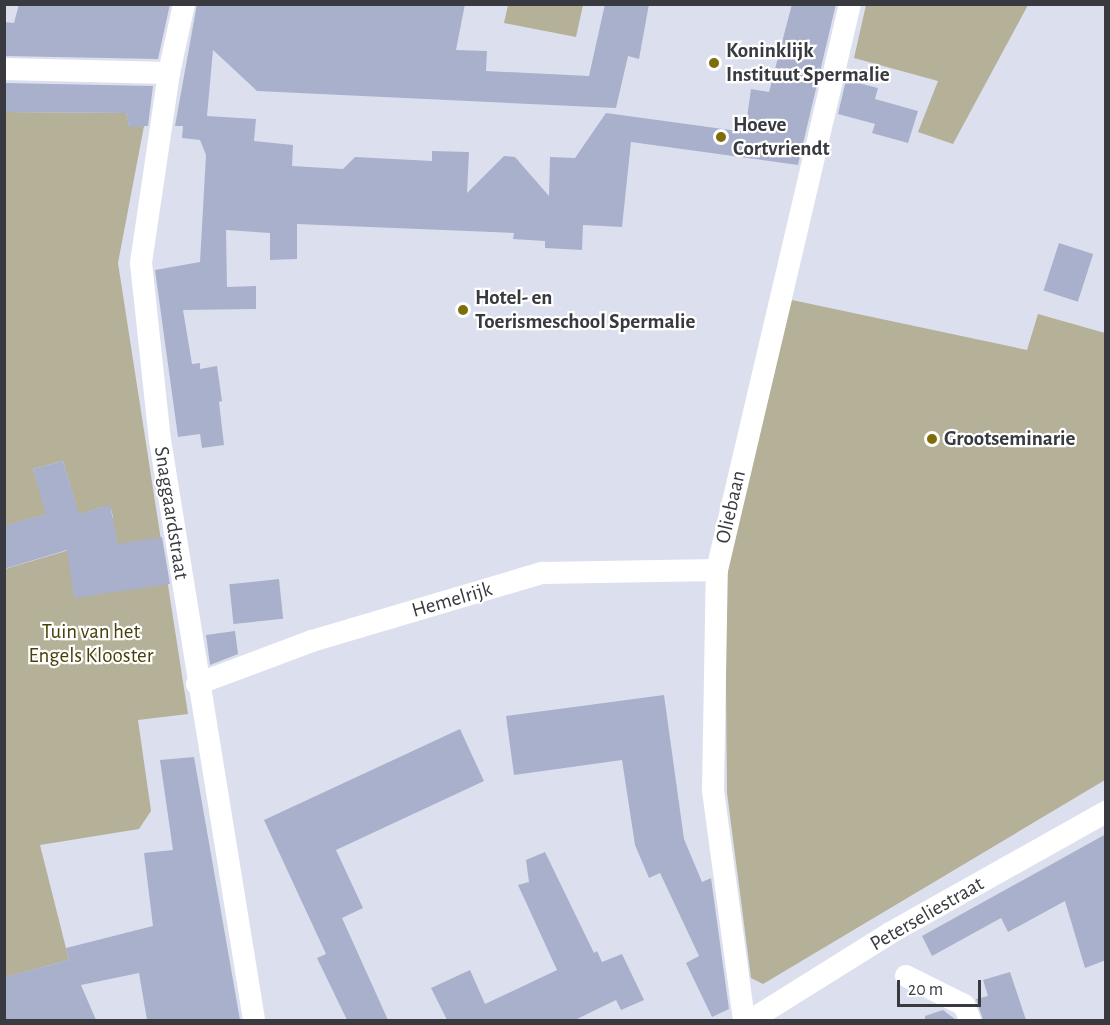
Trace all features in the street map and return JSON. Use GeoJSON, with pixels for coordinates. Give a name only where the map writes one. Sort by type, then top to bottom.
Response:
{"type":"FeatureCollection","features":[{"type":"Feature","properties":{"kind":"street","name":"Snaggaardstraat"},"geometry":{"type":"LineString","coordinates":[[184,4],[169,73],[141,263],[160,440],[197,684],[254,1020]]}},
{"type":"Feature","properties":{"kind":"street","name":"Oliebaan"},"geometry":{"type":"LineString","coordinates":[[744,1020],[713,790],[717,570],[850,4]]}},
{"type":"Feature","properties":{"kind":"street"},"geometry":{"type":"LineString","coordinates":[[4,69],[169,73]]}},
{"type":"Feature","properties":{"kind":"street","name":"Hemelrijk"},"geometry":{"type":"LineString","coordinates":[[197,684],[312,641],[542,573],[717,570]]}},
{"type":"Feature","properties":{"kind":"street","name":"Peterseliestraat"},"geometry":{"type":"LineString","coordinates":[[751,1020],[890,933],[1106,812]]}},
{"type":"Feature","properties":{"kind":"street"},"geometry":{"type":"LineString","coordinates":[[906,976],[964,1005],[970,1020]]}},
{"type":"Feature","properties":{"kind":"green space"},"geometry":{"type":"Polygon","coordinates":[[[508,5],[583,5],[576,37],[504,23],[508,5]]]}},
{"type":"Feature","properties":{"kind":"green space"},"geometry":{"type":"Polygon","coordinates":[[[866,5],[1028,5],[953,144],[918,132],[938,81],[854,58],[866,5]]]}},
{"type":"Feature","properties":{"kind":"green space","name":"Tuin van het Engels Klooster"},"geometry":{"type":"Polygon","coordinates":[[[5,112],[126,113],[129,126],[144,126],[118,263],[188,714],[138,720],[151,811],[139,829],[40,845],[69,960],[5,977],[5,569],[113,537],[107,518],[113,517],[111,509],[103,507],[71,517],[76,505],[63,461],[33,469],[47,514],[5,526],[5,112]]]}},
{"type":"Feature","properties":{"kind":"green space","name":"Grootseminarie"},"geometry":{"type":"Polygon","coordinates":[[[792,300],[1027,350],[1038,314],[1105,333],[1105,780],[763,984],[751,978],[727,793],[725,577],[792,300]]]}},
{"type":"Feature","properties":{"kind":"building"},"geometry":{"type":"Polygon","coordinates":[[[19,4],[170,4],[158,59],[4,56],[4,22],[14,23],[19,4]]]}},
{"type":"Feature","properties":{"kind":"building"},"geometry":{"type":"Polygon","coordinates":[[[197,4],[465,4],[456,50],[487,51],[486,71],[589,76],[605,4],[649,4],[639,59],[628,56],[616,108],[257,91],[213,50],[207,116],[256,119],[254,141],[293,145],[292,166],[343,169],[355,157],[432,161],[432,151],[469,152],[467,193],[504,156],[515,157],[549,196],[550,157],[575,158],[606,113],[745,132],[751,89],[769,92],[792,4],[836,4],[798,165],[631,142],[622,227],[583,225],[582,250],[545,248],[545,241],[513,239],[514,233],[297,224],[297,259],[270,260],[270,233],[226,230],[227,287],[256,286],[256,309],[183,310],[192,364],[200,363],[200,369],[217,366],[222,401],[219,402],[224,445],[202,448],[200,434],[178,437],[155,270],[200,262],[206,155],[200,140],[182,138],[183,126],[175,126],[197,4]]]}},
{"type":"Feature","properties":{"kind":"building"},"geometry":{"type":"Polygon","coordinates":[[[846,80],[878,88],[875,99],[918,111],[908,143],[872,133],[875,124],[838,114],[846,80]]]}},
{"type":"Feature","properties":{"kind":"building"},"geometry":{"type":"Polygon","coordinates":[[[4,83],[153,86],[148,126],[129,127],[126,113],[4,112],[4,83]]]}},
{"type":"Feature","properties":{"kind":"building"},"geometry":{"type":"Polygon","coordinates":[[[1059,243],[1093,254],[1078,302],[1044,291],[1059,243]]]}},
{"type":"Feature","properties":{"kind":"building"},"geometry":{"type":"Polygon","coordinates":[[[63,461],[79,514],[110,505],[118,544],[162,537],[170,584],[74,598],[67,550],[4,569],[4,526],[46,514],[33,469],[63,461]]]}},
{"type":"Feature","properties":{"kind":"building"},"geometry":{"type":"Polygon","coordinates":[[[279,579],[283,619],[233,624],[229,584],[279,579]]]}},
{"type":"Feature","properties":{"kind":"building"},"geometry":{"type":"Polygon","coordinates":[[[235,631],[238,654],[210,665],[206,635],[235,631]]]}},
{"type":"Feature","properties":{"kind":"building"},"geometry":{"type":"Polygon","coordinates":[[[664,695],[684,839],[702,882],[711,878],[729,1009],[712,1017],[686,963],[699,956],[660,873],[649,878],[635,845],[622,760],[514,775],[506,716],[664,695]]]}},
{"type":"Feature","properties":{"kind":"building"},"geometry":{"type":"Polygon","coordinates":[[[460,729],[484,781],[336,850],[363,908],[342,918],[388,1020],[347,1020],[317,958],[326,954],[264,820],[460,729]]]}},
{"type":"Feature","properties":{"kind":"building"},"geometry":{"type":"Polygon","coordinates":[[[194,757],[240,1020],[147,1020],[139,973],[81,985],[96,1020],[4,1020],[4,977],[69,960],[66,948],[153,926],[144,853],[173,850],[160,760],[194,757]]]}},
{"type":"Feature","properties":{"kind":"building"},"geometry":{"type":"Polygon","coordinates":[[[1106,834],[1106,960],[1085,968],[1065,901],[1008,932],[1001,918],[932,956],[922,936],[1106,834]]]}},
{"type":"Feature","properties":{"kind":"building"},"geometry":{"type":"Polygon","coordinates":[[[545,852],[594,953],[597,951],[602,962],[622,954],[644,1000],[621,1010],[616,1000],[575,1020],[447,1020],[431,988],[470,970],[485,1004],[557,970],[518,885],[529,882],[526,860],[545,852]]]}},
{"type":"Feature","properties":{"kind":"building"},"geometry":{"type":"Polygon","coordinates":[[[1010,972],[1026,1020],[983,1020],[976,999],[988,996],[983,980],[1010,972]]]}},
{"type":"Feature","properties":{"kind":"building"},"geometry":{"type":"Polygon","coordinates":[[[943,1010],[956,1020],[925,1020],[925,1016],[943,1010]]]}},
{"type":"Feature","properties":{"kind":"place","name":"Koninklijk Instituut Spermalie"},"geometry":{"type":"Point","coordinates":[714,63]}},
{"type":"Feature","properties":{"kind":"place","name":"Hoeve Cortvriendt"},"geometry":{"type":"Point","coordinates":[721,137]}},
{"type":"Feature","properties":{"kind":"place","name":"Hotel- en Toerismeschool Spermalie"},"geometry":{"type":"Point","coordinates":[463,310]}},
{"type":"Feature","properties":{"kind":"place","name":"Grootseminarie"},"geometry":{"type":"Point","coordinates":[932,439]}}]}
